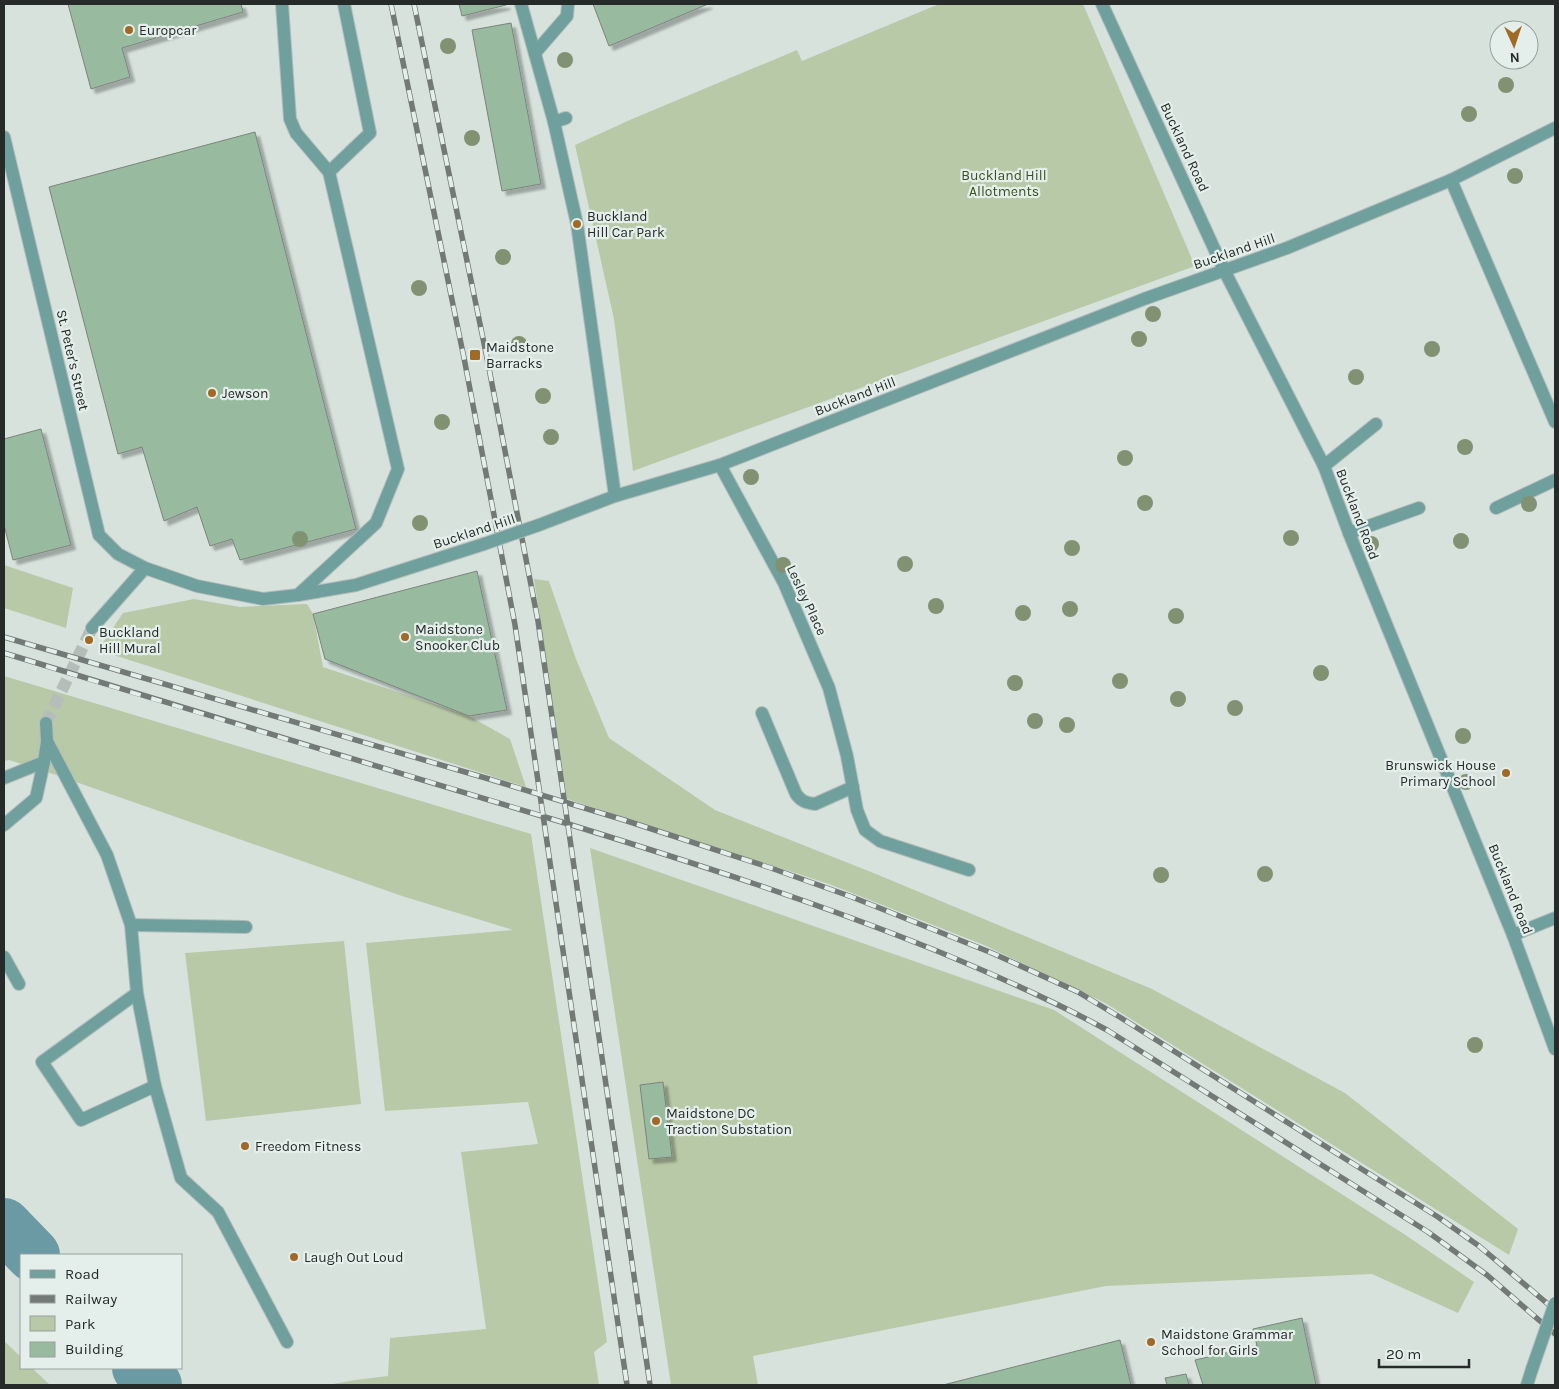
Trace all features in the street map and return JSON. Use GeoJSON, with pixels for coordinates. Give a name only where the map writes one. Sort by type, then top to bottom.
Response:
{"type":"FeatureCollection","features":[{"type":"Feature","properties":{"kind":"street"},"geometry":{"type":"LineString","coordinates":[[282,4],[290,119],[296,133],[329,172],[398,469],[376,522],[298,595]]}},
{"type":"Feature","properties":{"kind":"street"},"geometry":{"type":"LineString","coordinates":[[329,172],[370,133],[344,4]]}},
{"type":"Feature","properties":{"kind":"street"},"geometry":{"type":"LineString","coordinates":[[521,4],[535,53],[560,120],[577,224],[615,496]]}},
{"type":"Feature","properties":{"kind":"street"},"geometry":{"type":"LineString","coordinates":[[535,53],[567,16],[568,4]]}},
{"type":"Feature","properties":{"kind":"street","name":"Buckland Road"},"geometry":{"type":"LineString","coordinates":[[1102,4],[1224,270],[1324,466],[1349,533],[1514,935],[1555,1048]]}},
{"type":"Feature","properties":{"kind":"street","name":"Buckland Hill"},"geometry":{"type":"LineString","coordinates":[[145,568],[197,586],[263,599],[356,585],[484,544],[615,496],[720,466],[1144,299],[1287,248],[1451,180],[1555,128]]}},
{"type":"Feature","properties":{"kind":"street","name":"St. Peter's Street"},"geometry":{"type":"LineString","coordinates":[[4,137],[99,534],[118,554],[145,568]]}},
{"type":"Feature","properties":{"kind":"street"},"geometry":{"type":"LineString","coordinates":[[1451,180],[1555,422]]}},
{"type":"Feature","properties":{"kind":"street"},"geometry":{"type":"LineString","coordinates":[[1324,466],[1376,424]]}},
{"type":"Feature","properties":{"kind":"street","name":"Lesley Place"},"geometry":{"type":"LineString","coordinates":[[720,466],[784,583],[830,688],[847,756],[857,810],[864,830],[880,841],[969,870]]}},
{"type":"Feature","properties":{"kind":"street"},"geometry":{"type":"LineString","coordinates":[[1496,508],[1555,480]]}},
{"type":"Feature","properties":{"kind":"street"},"geometry":{"type":"LineString","coordinates":[[1349,533],[1420,508]]}},
{"type":"Feature","properties":{"kind":"street"},"geometry":{"type":"LineString","coordinates":[[92,628],[145,568]]}},
{"type":"Feature","properties":{"kind":"street"},"geometry":{"type":"LineString","coordinates":[[762,713],[800,800],[808,804],[815,804],[853,786]]}},
{"type":"Feature","properties":{"kind":"street"},"geometry":{"type":"LineString","coordinates":[[4,825],[36,798],[47,741],[46,723]]}},
{"type":"Feature","properties":{"kind":"street"},"geometry":{"type":"LineString","coordinates":[[47,741],[107,855],[131,925],[137,993],[156,1086],[181,1178],[218,1212],[287,1342]]}},
{"type":"Feature","properties":{"kind":"street"},"geometry":{"type":"LineString","coordinates":[[4,778],[44,762]]}},
{"type":"Feature","properties":{"kind":"street"},"geometry":{"type":"LineString","coordinates":[[1514,935],[1555,918]]}},
{"type":"Feature","properties":{"kind":"street"},"geometry":{"type":"LineString","coordinates":[[131,925],[246,927]]}},
{"type":"Feature","properties":{"kind":"street"},"geometry":{"type":"LineString","coordinates":[[4,958],[19,984]]}},
{"type":"Feature","properties":{"kind":"street"},"geometry":{"type":"LineString","coordinates":[[137,993],[42,1062],[81,1120],[156,1086]]}},
{"type":"Feature","properties":{"kind":"street"},"geometry":{"type":"LineString","coordinates":[[1527,1385],[1555,1303]]}},
{"type":"Feature","properties":{"kind":"green space","name":"Buckland Hill Allotments"},"geometry":{"type":"Polygon","coordinates":[[[939,4],[1083,4],[1195,266],[633,471],[614,319],[575,145],[797,50],[802,61],[939,4]]]}},
{"type":"Feature","properties":{"kind":"green space"},"geometry":{"type":"Polygon","coordinates":[[[4,565],[73,588],[66,628],[4,608],[4,565]]]}},
{"type":"Feature","properties":{"kind":"green space"},"geometry":{"type":"Polygon","coordinates":[[[534,579],[549,581],[576,659],[609,738],[715,810],[876,874],[1152,989],[1345,1093],[1518,1229],[1509,1255],[1107,1004],[984,945],[829,884],[567,799],[534,579]]]}},
{"type":"Feature","properties":{"kind":"green space"},"geometry":{"type":"Polygon","coordinates":[[[194,599],[240,607],[307,604],[313,614],[323,667],[469,716],[510,739],[526,787],[98,650],[123,613],[194,599]]]}},
{"type":"Feature","properties":{"kind":"green space"},"geometry":{"type":"Polygon","coordinates":[[[4,676],[531,834],[607,1342],[594,1352],[599,1385],[328,1385],[388,1376],[390,1338],[486,1329],[461,1152],[538,1144],[528,1102],[385,1111],[366,943],[513,930],[402,896],[53,774],[9,760],[4,761],[4,676]]]}},
{"type":"Feature","properties":{"kind":"green space"},"geometry":{"type":"Polygon","coordinates":[[[590,848],[1054,1010],[1404,1234],[1474,1282],[1458,1313],[1372,1274],[1106,1286],[753,1356],[758,1385],[671,1385],[590,848]]]}},
{"type":"Feature","properties":{"kind":"green space"},"geometry":{"type":"Polygon","coordinates":[[[344,941],[361,1104],[206,1121],[185,953],[344,941]]]}},
{"type":"Feature","properties":{"kind":"green space"},"geometry":{"type":"Polygon","coordinates":[[[4,1341],[20,1356],[20,1369],[33,1369],[50,1385],[4,1385],[4,1341]]]}},
{"type":"Feature","properties":{"kind":"building","name":"Europcar"},"geometry":{"type":"Polygon","coordinates":[[[68,4],[241,4],[243,12],[122,48],[130,77],[91,89],[68,4]]]}},
{"type":"Feature","properties":{"kind":"building"},"geometry":{"type":"Polygon","coordinates":[[[459,4],[505,4],[506,5],[462,16],[459,4]]]}},
{"type":"Feature","properties":{"kind":"building"},"geometry":{"type":"Polygon","coordinates":[[[593,4],[708,4],[609,46],[593,4]]]}},
{"type":"Feature","properties":{"kind":"building"},"geometry":{"type":"Polygon","coordinates":[[[511,23],[541,184],[502,191],[472,30],[511,23]]]}},
{"type":"Feature","properties":{"kind":"building","name":"Jewson"},"geometry":{"type":"Polygon","coordinates":[[[255,132],[356,529],[240,560],[232,539],[210,546],[197,507],[164,521],[142,447],[118,454],[49,187],[255,132]]]}},
{"type":"Feature","properties":{"kind":"building"},"geometry":{"type":"Polygon","coordinates":[[[41,429],[71,545],[13,560],[4,525],[4,439],[41,429]]]}},
{"type":"Feature","properties":{"kind":"building","name":"Maidstone Snooker Club"},"geometry":{"type":"Polygon","coordinates":[[[477,571],[507,710],[469,716],[325,659],[313,614],[477,571]]]}},
{"type":"Feature","properties":{"kind":"building","name":"Maidstone DC Traction Substation"},"geometry":{"type":"Polygon","coordinates":[[[663,1082],[672,1157],[649,1159],[640,1085],[663,1082]]]}},
{"type":"Feature","properties":{"kind":"building"},"geometry":{"type":"Polygon","coordinates":[[[1302,1318],[1316,1385],[1203,1385],[1195,1360],[1257,1346],[1253,1329],[1302,1318]]]}},
{"type":"Feature","properties":{"kind":"building"},"geometry":{"type":"Polygon","coordinates":[[[1120,1340],[1131,1385],[943,1385],[1120,1340]]]}},
{"type":"Feature","properties":{"kind":"building"},"geometry":{"type":"Polygon","coordinates":[[[1186,1374],[1189,1385],[1167,1385],[1165,1378],[1186,1374]]]}},
{"type":"Feature","properties":{"kind":"waterway"},"geometry":{"type":"LineString","coordinates":[[4,1225],[32,1254]]}},
{"type":"Feature","properties":{"kind":"waterway"},"geometry":{"type":"LineString","coordinates":[[140,1369],[155,1385]]}},
{"type":"Feature","properties":{"kind":"tunnel"},"geometry":{"type":"LineString","coordinates":[[46,723],[92,628]]}},
{"type":"Feature","properties":{"kind":"railway"},"geometry":{"type":"LineString","coordinates":[[391,4],[464,358],[515,625],[627,1385]]}},
{"type":"Feature","properties":{"kind":"railway"},"geometry":{"type":"LineString","coordinates":[[414,4],[486,353],[538,621],[650,1385]]}},
{"type":"Feature","properties":{"kind":"railway"},"geometry":{"type":"LineString","coordinates":[[4,637],[624,820],[771,868],[852,897],[992,953],[1078,992],[1438,1217],[1479,1246],[1555,1310]]}},
{"type":"Feature","properties":{"kind":"railway"},"geometry":{"type":"LineString","coordinates":[[4,653],[565,823],[706,868],[799,899],[891,933],[1002,979],[1107,1030],[1428,1232],[1487,1275],[1555,1334]]}},
{"type":"Feature","properties":{"kind":"place","name":"Europcar"},"geometry":{"type":"Point","coordinates":[129,30]}},
{"type":"Feature","properties":{"kind":"place","name":"Buckland Hill Car Park"},"geometry":{"type":"Point","coordinates":[577,224]}},
{"type":"Feature","properties":{"kind":"place","name":"Maidstone Barracks"},"geometry":{"type":"Point","coordinates":[475,355]}},
{"type":"Feature","properties":{"kind":"place","name":"Jewson"},"geometry":{"type":"Point","coordinates":[212,393]}},
{"type":"Feature","properties":{"kind":"place","name":"Maidstone Snooker Club"},"geometry":{"type":"Point","coordinates":[405,637]}},
{"type":"Feature","properties":{"kind":"place","name":"Buckland Hill Mural"},"geometry":{"type":"Point","coordinates":[89,640]}},
{"type":"Feature","properties":{"kind":"place","name":"Brunswick House Primary School"},"geometry":{"type":"Point","coordinates":[1506,773]}},
{"type":"Feature","properties":{"kind":"place","name":"Maidstone DC Traction Substation"},"geometry":{"type":"Point","coordinates":[656,1121]}},
{"type":"Feature","properties":{"kind":"place","name":"Freedom Fitness"},"geometry":{"type":"Point","coordinates":[245,1146]}},
{"type":"Feature","properties":{"kind":"place","name":"Laugh Out Loud"},"geometry":{"type":"Point","coordinates":[294,1257]}},
{"type":"Feature","properties":{"kind":"place","name":"Maidstone Grammar School for Girls"},"geometry":{"type":"Point","coordinates":[1151,1342]}}]}
